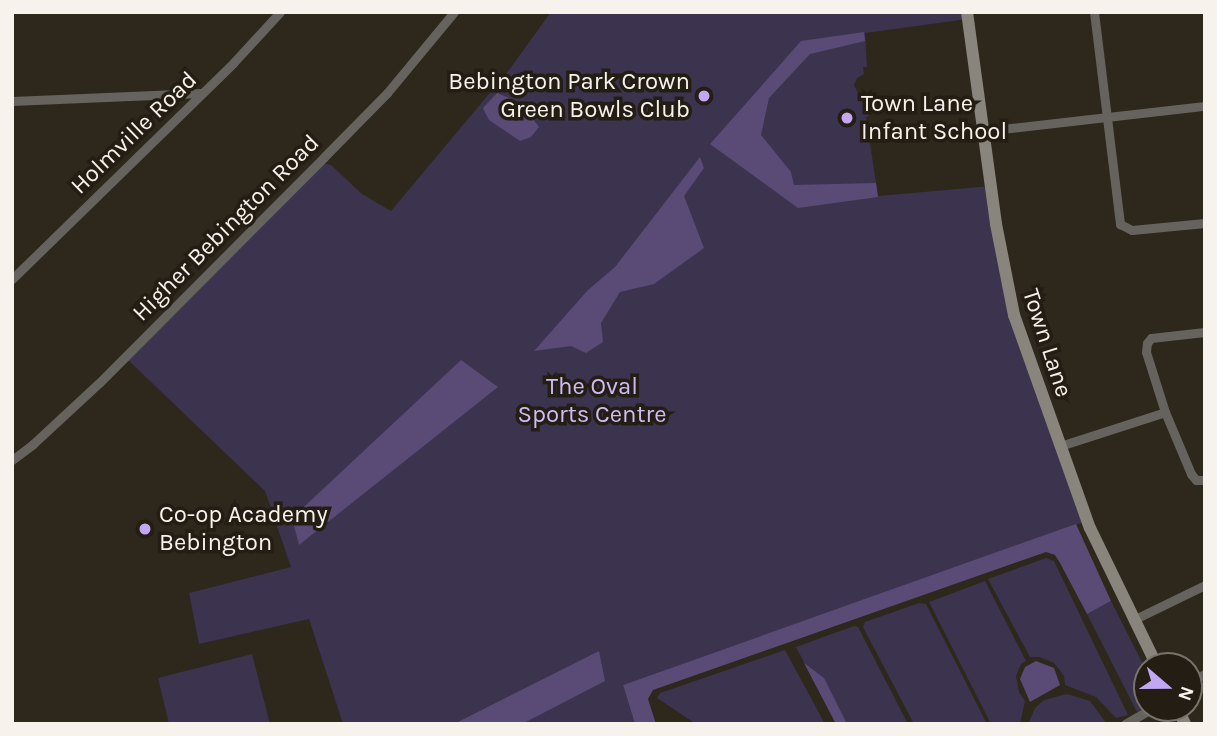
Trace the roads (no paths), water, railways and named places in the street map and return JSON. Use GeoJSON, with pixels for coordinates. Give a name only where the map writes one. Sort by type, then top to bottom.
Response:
{"type":"FeatureCollection","features":[{"type":"Feature","properties":{"kind":"main road","name":"Town Lane"},"geometry":{"type":"LineString","coordinates":[[967,12],[1007,285],[1090,528],[1150,652]]}},
{"type":"Feature","properties":{"kind":"street","name":"Holmville Road"},"geometry":{"type":"LineString","coordinates":[[12,279],[201,93],[279,12]]}},
{"type":"Feature","properties":{"kind":"street","name":"Higher Bebington Road"},"geometry":{"type":"LineString","coordinates":[[12,460],[100,382],[324,157],[387,93],[454,12]]}},
{"type":"Feature","properties":{"kind":"street"},"geometry":{"type":"LineString","coordinates":[[1094,12],[1120,224],[1132,230],[1205,223]]}},
{"type":"Feature","properties":{"kind":"street"},"geometry":{"type":"LineString","coordinates":[[12,101],[201,93]]}},
{"type":"Feature","properties":{"kind":"street"},"geometry":{"type":"LineString","coordinates":[[984,131],[1205,106]]}},
{"type":"Feature","properties":{"kind":"street"},"geometry":{"type":"LineString","coordinates":[[1205,332],[1151,338],[1146,352],[1165,412],[1191,474],[1196,480],[1205,480]]}},
{"type":"Feature","properties":{"kind":"street"},"geometry":{"type":"LineString","coordinates":[[1060,446],[1165,412]]}},
{"type":"Feature","properties":{"kind":"street"},"geometry":{"type":"LineString","coordinates":[[1133,620],[1205,584]]}},
{"type":"Feature","properties":{"kind":"place","name":"Bebington Park Crown Green Bowls Club"},"geometry":{"type":"Point","coordinates":[704,96]}},
{"type":"Feature","properties":{"kind":"place","name":"Town Lane Infant School"},"geometry":{"type":"Point","coordinates":[847,118]}},
{"type":"Feature","properties":{"kind":"place","name":"Co-op Academy Bebington"},"geometry":{"type":"Point","coordinates":[145,529]}},
{"type":"Feature","properties":{"kind":"park label","name":"The Oval Sports Centre"},"geometry":{"type":"Point","coordinates":[592,401]}}]}
